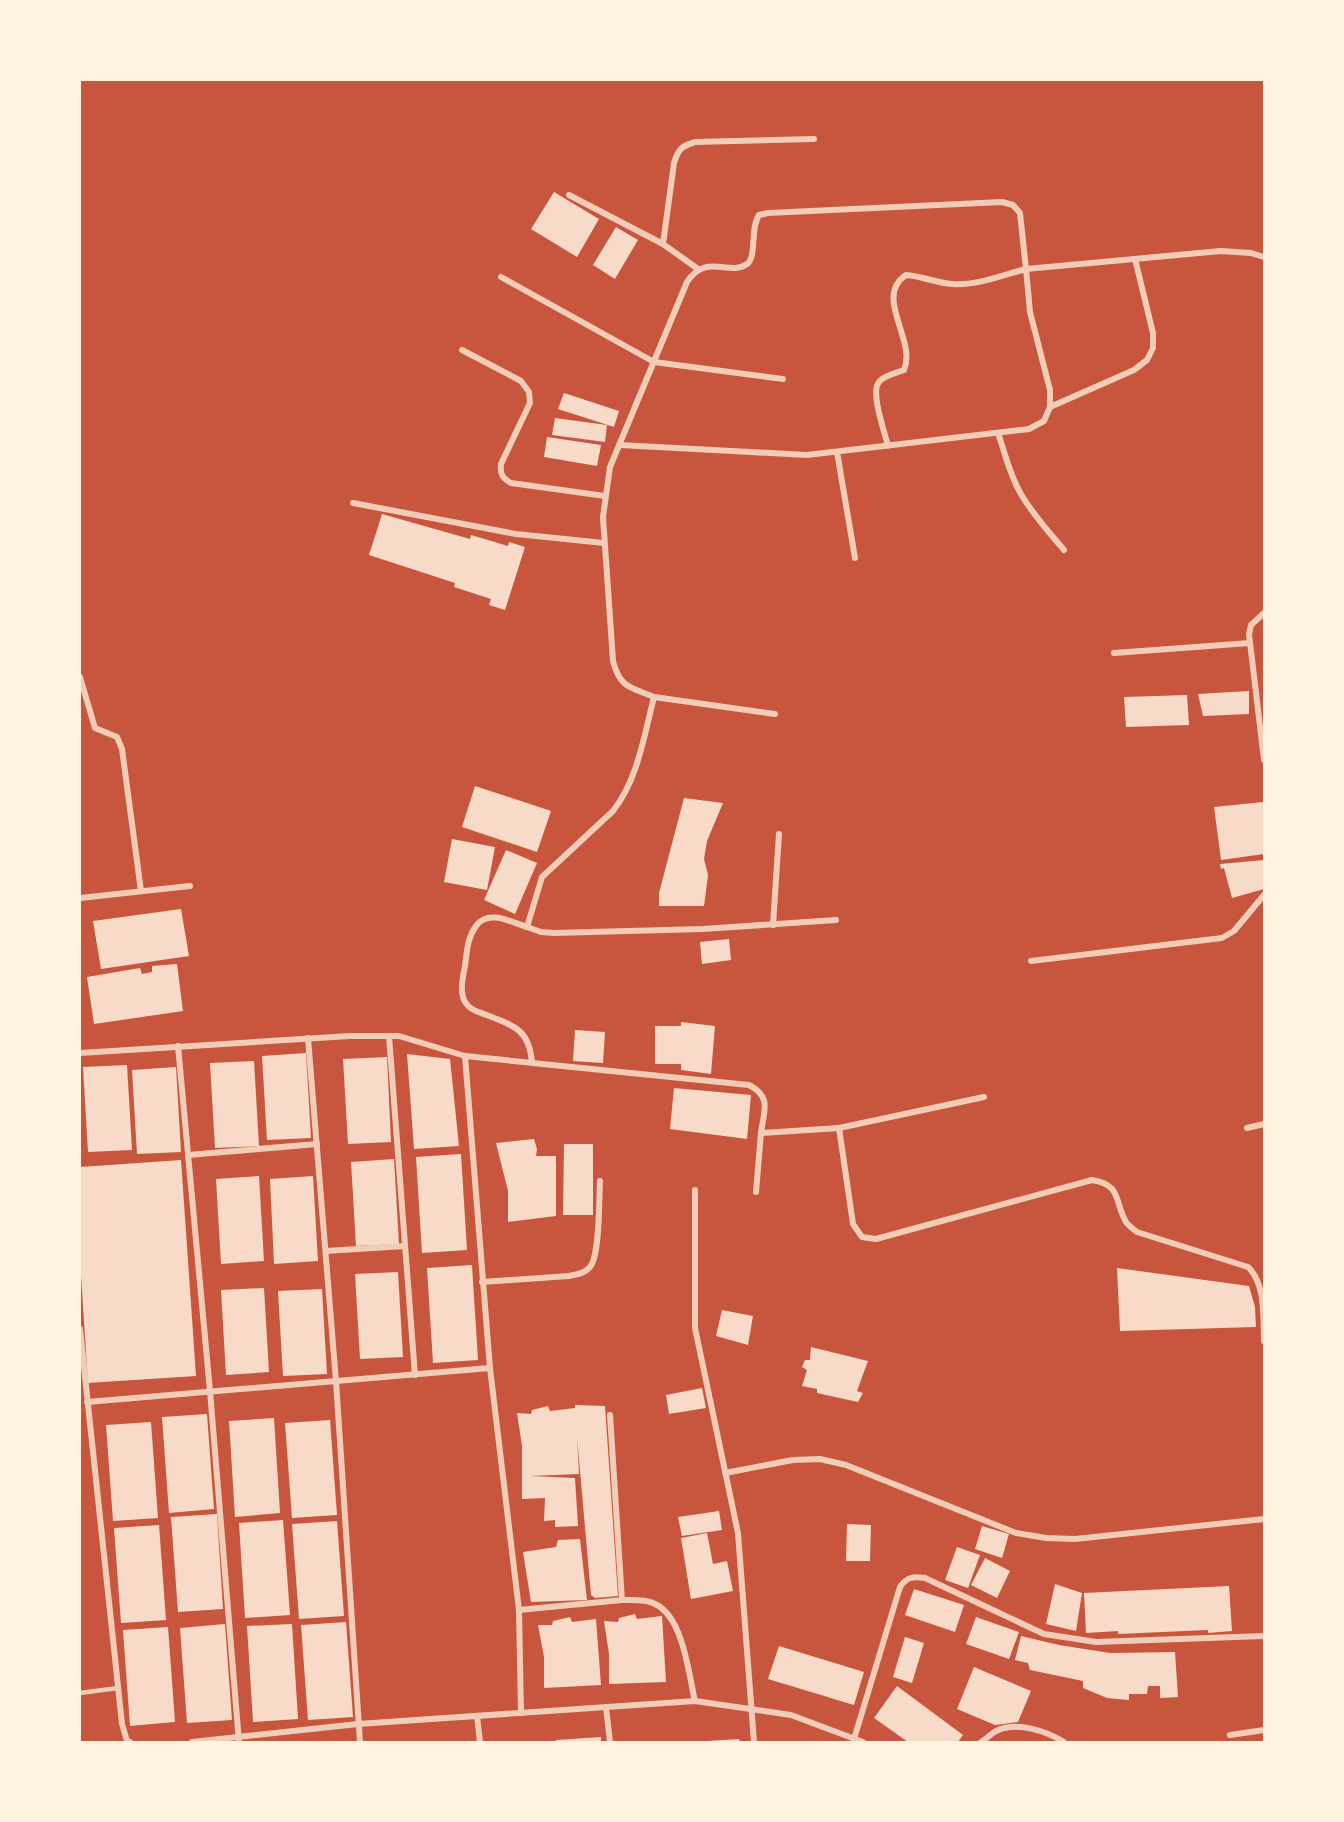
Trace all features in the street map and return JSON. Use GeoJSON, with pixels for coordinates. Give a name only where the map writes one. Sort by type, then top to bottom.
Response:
{"type":"FeatureCollection","features":[{"type":"Feature","properties":{"kind":"street"},"geometry":{"type":"LineString","coordinates":[[663,244],[674,163],[677,151],[683,146],[695,142],[814,139]]}},
{"type":"Feature","properties":{"kind":"street"},"geometry":{"type":"LineString","coordinates":[[568,195],[663,244],[698,268],[744,266],[752,256],[755,221],[759,215],[768,213],[1002,202],[1013,205],[1020,213],[1030,312],[1050,390],[1050,407],[1044,421],[1029,429],[807,455],[620,445]]}},
{"type":"Feature","properties":{"kind":"street"},"geometry":{"type":"LineString","coordinates":[[888,446],[875,393],[877,383],[904,370],[907,363],[907,352],[893,298],[894,286],[906,275],[951,284],[966,284],[1026,269],[1221,251],[1251,253],[1264,257]]}},
{"type":"Feature","properties":{"kind":"street"},"geometry":{"type":"LineString","coordinates":[[1050,407],[1134,370],[1148,360],[1153,348],[1152,333],[1135,259]]}},
{"type":"Feature","properties":{"kind":"street"},"geometry":{"type":"LineString","coordinates":[[698,268],[687,282],[610,467],[603,517],[613,661],[617,676],[625,685],[654,697],[775,714]]}},
{"type":"Feature","properties":{"kind":"street"},"geometry":{"type":"LineString","coordinates":[[501,277],[654,362],[783,379]]}},
{"type":"Feature","properties":{"kind":"street"},"geometry":{"type":"LineString","coordinates":[[462,350],[521,381],[529,392],[530,403],[501,464],[504,479],[511,483],[605,496]]}},
{"type":"Feature","properties":{"kind":"street"},"geometry":{"type":"LineString","coordinates":[[998,433],[1011,474],[1020,493],[1035,516],[1064,550]]}},
{"type":"Feature","properties":{"kind":"street"},"geometry":{"type":"LineString","coordinates":[[837,452],[855,558]]}},
{"type":"Feature","properties":{"kind":"street"},"geometry":{"type":"LineString","coordinates":[[353,503],[516,534],[604,543]]}},
{"type":"Feature","properties":{"kind":"street"},"geometry":{"type":"LineString","coordinates":[[1264,613],[1251,625],[1249,634],[1264,760]]}},
{"type":"Feature","properties":{"kind":"street"},"geometry":{"type":"LineString","coordinates":[[1114,653],[1250,643]]}},
{"type":"Feature","properties":{"kind":"street"},"geometry":{"type":"LineString","coordinates":[[80,678],[95,728],[117,738],[122,749],[141,891]]}},
{"type":"Feature","properties":{"kind":"street"},"geometry":{"type":"LineString","coordinates":[[527,927],[542,877],[613,811],[623,798],[632,779],[654,697]]}},
{"type":"Feature","properties":{"kind":"street"},"geometry":{"type":"LineString","coordinates":[[773,924],[779,834]]}},
{"type":"Feature","properties":{"kind":"street"},"geometry":{"type":"LineString","coordinates":[[80,898],[190,886]]}},
{"type":"Feature","properties":{"kind":"street"},"geometry":{"type":"LineString","coordinates":[[1031,961],[1222,938],[1233,931],[1264,894]]}},
{"type":"Feature","properties":{"kind":"street"},"geometry":{"type":"LineString","coordinates":[[532,1062],[531,1047],[518,1028],[473,1010],[465,1002],[462,989],[470,934],[479,922],[488,917],[501,918],[541,932],[554,933],[684,930],[836,920]]}},
{"type":"Feature","properties":{"kind":"street"},"geometry":{"type":"LineString","coordinates":[[389,1036],[415,1375]]}},
{"type":"Feature","properties":{"kind":"street"},"geometry":{"type":"LineString","coordinates":[[80,1053],[308,1038],[399,1036],[465,1056],[749,1084],[760,1091],[765,1101],[756,1192]]}},
{"type":"Feature","properties":{"kind":"street"},"geometry":{"type":"LineString","coordinates":[[308,1038],[336,1381],[360,1743]]}},
{"type":"Feature","properties":{"kind":"street"},"geometry":{"type":"LineString","coordinates":[[178,1046],[210,1391],[238,1740]]}},
{"type":"Feature","properties":{"kind":"street"},"geometry":{"type":"LineString","coordinates":[[465,1056],[490,1368],[519,1610],[521,1713]]}},
{"type":"Feature","properties":{"kind":"street"},"geometry":{"type":"LineString","coordinates":[[761,1133],[839,1128],[984,1097]]}},
{"type":"Feature","properties":{"kind":"street"},"geometry":{"type":"LineString","coordinates":[[1247,1128],[1264,1124]]}},
{"type":"Feature","properties":{"kind":"street"},"geometry":{"type":"LineString","coordinates":[[839,1128],[853,1224],[862,1237],[876,1239],[1092,1180],[1106,1182],[1115,1191],[1127,1223],[1137,1232],[1248,1267],[1256,1274],[1263,1302],[1264,1341]]}},
{"type":"Feature","properties":{"kind":"street"},"geometry":{"type":"LineString","coordinates":[[188,1155],[317,1144]]}},
{"type":"Feature","properties":{"kind":"street"},"geometry":{"type":"LineString","coordinates":[[482,1282],[569,1276],[582,1273],[592,1265],[596,1252],[600,1181]]}},
{"type":"Feature","properties":{"kind":"street"},"geometry":{"type":"LineString","coordinates":[[695,1190],[695,1328],[738,1533],[754,1743]]}},
{"type":"Feature","properties":{"kind":"street"},"geometry":{"type":"LineString","coordinates":[[326,1251],[405,1246]]}},
{"type":"Feature","properties":{"kind":"street"},"geometry":{"type":"LineString","coordinates":[[80,1329],[82,1376],[87,1402],[122,1724],[129,1742]]}},
{"type":"Feature","properties":{"kind":"street"},"geometry":{"type":"LineString","coordinates":[[87,1402],[490,1368]]}},
{"type":"Feature","properties":{"kind":"street"},"geometry":{"type":"LineString","coordinates":[[610,1415],[622,1600]]}},
{"type":"Feature","properties":{"kind":"street"},"geometry":{"type":"LineString","coordinates":[[725,1473],[793,1460],[820,1459],[846,1465],[1016,1533],[1046,1538],[1075,1539],[1264,1519]]}},
{"type":"Feature","properties":{"kind":"street"},"geometry":{"type":"LineString","coordinates":[[854,1739],[900,1587],[906,1579],[915,1576],[925,1578],[1044,1634],[1070,1639],[1096,1642],[1264,1636]]}},
{"type":"Feature","properties":{"kind":"street"},"geometry":{"type":"LineString","coordinates":[[519,1610],[622,1600],[650,1602],[666,1610],[676,1625],[695,1701]]}},
{"type":"Feature","properties":{"kind":"street"},"geometry":{"type":"LineString","coordinates":[[192,1743],[238,1740],[358,1724],[695,1701],[791,1715],[863,1743]]}},
{"type":"Feature","properties":{"kind":"street"},"geometry":{"type":"LineString","coordinates":[[606,1707],[610,1743]]}},
{"type":"Feature","properties":{"kind":"street"},"geometry":{"type":"LineString","coordinates":[[477,1716],[480,1743]]}},
{"type":"Feature","properties":{"kind":"street"},"geometry":{"type":"LineString","coordinates":[[981,1743],[997,1731],[1012,1727],[1029,1728],[1064,1743]]}},
{"type":"Feature","properties":{"kind":"street"},"geometry":{"type":"LineString","coordinates":[[1230,1736],[1264,1730]]}},
{"type":"Feature","properties":{"kind":"lane"},"geometry":{"type":"LineString","coordinates":[[80,1693],[118,1688]]}},
{"type":"Feature","properties":{"kind":"building"},"geometry":{"type":"Polygon","coordinates":[[[554,192],[599,219],[577,257],[531,229],[554,192]]]}},
{"type":"Feature","properties":{"kind":"building"},"geometry":{"type":"Polygon","coordinates":[[[616,227],[638,240],[615,279],[593,265],[616,227]]]}},
{"type":"Feature","properties":{"kind":"building"},"geometry":{"type":"Polygon","coordinates":[[[564,393],[619,411],[614,427],[558,409],[564,393]]]}},
{"type":"Feature","properties":{"kind":"building"},"geometry":{"type":"Polygon","coordinates":[[[555,418],[607,425],[605,442],[552,435],[555,418]]]}},
{"type":"Feature","properties":{"kind":"building"},"geometry":{"type":"Polygon","coordinates":[[[547,437],[601,445],[597,466],[544,457],[547,437]]]}},
{"type":"Feature","properties":{"kind":"building"},"geometry":{"type":"Polygon","coordinates":[[[382,514],[470,539],[471,535],[508,546],[509,542],[525,547],[505,610],[489,605],[491,599],[454,587],[455,583],[369,555],[382,514]]]}},
{"type":"Feature","properties":{"kind":"building"},"geometry":{"type":"Polygon","coordinates":[[[1249,691],[1249,714],[1203,716],[1198,694],[1249,691]]]}},
{"type":"Feature","properties":{"kind":"building"},"geometry":{"type":"Polygon","coordinates":[[[1187,695],[1189,725],[1126,727],[1124,697],[1187,695]]]}},
{"type":"Feature","properties":{"kind":"building"},"geometry":{"type":"Polygon","coordinates":[[[475,786],[551,811],[537,852],[462,827],[475,786]]]}},
{"type":"Feature","properties":{"kind":"building"},"geometry":{"type":"Polygon","coordinates":[[[684,798],[723,803],[707,841],[704,859],[708,875],[704,906],[659,906],[659,893],[684,798]]]}},
{"type":"Feature","properties":{"kind":"building"},"geometry":{"type":"Polygon","coordinates":[[[1263,802],[1264,854],[1221,860],[1214,807],[1263,802]]]}},
{"type":"Feature","properties":{"kind":"building"},"geometry":{"type":"Polygon","coordinates":[[[452,839],[495,847],[487,890],[444,882],[452,839]]]}},
{"type":"Feature","properties":{"kind":"building"},"geometry":{"type":"Polygon","coordinates":[[[506,850],[537,863],[515,914],[484,900],[506,850]]]}},
{"type":"Feature","properties":{"kind":"building"},"geometry":{"type":"Polygon","coordinates":[[[1264,860],[1264,889],[1232,898],[1224,868],[1221,869],[1220,864],[1264,860]]]}},
{"type":"Feature","properties":{"kind":"building"},"geometry":{"type":"Polygon","coordinates":[[[181,909],[189,956],[101,969],[93,921],[181,909]]]}},
{"type":"Feature","properties":{"kind":"building"},"geometry":{"type":"Polygon","coordinates":[[[729,939],[731,960],[702,964],[700,942],[729,939]]]}},
{"type":"Feature","properties":{"kind":"building"},"geometry":{"type":"Polygon","coordinates":[[[177,964],[183,1011],[94,1024],[87,977],[140,968],[142,974],[152,972],[152,966],[177,964]]]}},
{"type":"Feature","properties":{"kind":"building"},"geometry":{"type":"Polygon","coordinates":[[[681,1022],[715,1026],[711,1074],[681,1070],[681,1064],[655,1064],[655,1026],[681,1026],[681,1022]]]}},
{"type":"Feature","properties":{"kind":"building"},"geometry":{"type":"Polygon","coordinates":[[[575,1030],[605,1032],[603,1063],[573,1061],[575,1030]]]}},
{"type":"Feature","properties":{"kind":"building"},"geometry":{"type":"Polygon","coordinates":[[[306,1053],[311,1138],[267,1140],[262,1056],[306,1053]]]}},
{"type":"Feature","properties":{"kind":"building"},"geometry":{"type":"Polygon","coordinates":[[[407,1054],[450,1059],[459,1146],[414,1149],[407,1054]]]}},
{"type":"Feature","properties":{"kind":"building"},"geometry":{"type":"Polygon","coordinates":[[[387,1057],[391,1142],[348,1144],[343,1059],[387,1057]]]}},
{"type":"Feature","properties":{"kind":"building"},"geometry":{"type":"Polygon","coordinates":[[[254,1061],[259,1146],[215,1148],[210,1063],[254,1061]]]}},
{"type":"Feature","properties":{"kind":"building"},"geometry":{"type":"Polygon","coordinates":[[[127,1065],[132,1150],[88,1152],[83,1067],[127,1065]]]}},
{"type":"Feature","properties":{"kind":"building"},"geometry":{"type":"Polygon","coordinates":[[[176,1067],[181,1152],[137,1154],[132,1070],[176,1067]]]}},
{"type":"Feature","properties":{"kind":"building"},"geometry":{"type":"Polygon","coordinates":[[[674,1088],[751,1095],[747,1139],[670,1129],[674,1088]]]}},
{"type":"Feature","properties":{"kind":"building"},"geometry":{"type":"Polygon","coordinates":[[[534,1139],[537,1149],[536,1156],[556,1156],[556,1216],[508,1222],[508,1191],[496,1143],[534,1139]]]}},
{"type":"Feature","properties":{"kind":"building"},"geometry":{"type":"Polygon","coordinates":[[[564,1144],[593,1144],[593,1215],[563,1215],[564,1144]]]}},
{"type":"Feature","properties":{"kind":"building"},"geometry":{"type":"Polygon","coordinates":[[[461,1154],[467,1250],[422,1253],[416,1157],[461,1154]]]}},
{"type":"Feature","properties":{"kind":"building"},"geometry":{"type":"Polygon","coordinates":[[[394,1159],[399,1244],[356,1246],[351,1162],[394,1159]]]}},
{"type":"Feature","properties":{"kind":"building"},"geometry":{"type":"Polygon","coordinates":[[[181,1160],[196,1376],[88,1383],[80,1259],[80,1167],[181,1160]]]}},
{"type":"Feature","properties":{"kind":"building"},"geometry":{"type":"Polygon","coordinates":[[[259,1176],[264,1261],[221,1264],[216,1179],[259,1176]]]}},
{"type":"Feature","properties":{"kind":"building"},"geometry":{"type":"Polygon","coordinates":[[[313,1176],[318,1261],[274,1264],[270,1179],[313,1176]]]}},
{"type":"Feature","properties":{"kind":"building"},"geometry":{"type":"Polygon","coordinates":[[[472,1265],[478,1360],[433,1363],[427,1268],[472,1265]]]}},
{"type":"Feature","properties":{"kind":"building"},"geometry":{"type":"Polygon","coordinates":[[[1117,1268],[1249,1286],[1255,1307],[1256,1327],[1120,1331],[1117,1268]]]}},
{"type":"Feature","properties":{"kind":"building"},"geometry":{"type":"Polygon","coordinates":[[[398,1272],[403,1357],[360,1359],[355,1274],[398,1272]]]}},
{"type":"Feature","properties":{"kind":"building"},"geometry":{"type":"Polygon","coordinates":[[[264,1288],[269,1372],[226,1375],[221,1290],[264,1288]]]}},
{"type":"Feature","properties":{"kind":"building"},"geometry":{"type":"Polygon","coordinates":[[[322,1289],[327,1374],[283,1376],[278,1291],[322,1289]]]}},
{"type":"Feature","properties":{"kind":"building"},"geometry":{"type":"Polygon","coordinates":[[[722,1310],[753,1316],[748,1345],[716,1336],[722,1310]]]}},
{"type":"Feature","properties":{"kind":"building"},"geometry":{"type":"Polygon","coordinates":[[[811,1347],[868,1361],[857,1391],[863,1393],[858,1402],[817,1393],[817,1389],[802,1386],[807,1370],[802,1367],[805,1360],[810,1360],[811,1347]]]}},
{"type":"Feature","properties":{"kind":"building"},"geometry":{"type":"Polygon","coordinates":[[[702,1388],[706,1408],[669,1414],[666,1395],[702,1388]]]}},
{"type":"Feature","properties":{"kind":"building"},"geometry":{"type":"Polygon","coordinates":[[[575,1405],[605,1406],[618,1596],[595,1598],[591,1595],[577,1437],[579,1474],[530,1476],[575,1478],[578,1526],[555,1527],[555,1520],[544,1521],[545,1498],[522,1499],[522,1446],[517,1413],[531,1414],[532,1410],[548,1406],[550,1411],[575,1408],[575,1405]]]}},
{"type":"Feature","properties":{"kind":"building"},"geometry":{"type":"Polygon","coordinates":[[[207,1414],[214,1509],[169,1513],[162,1417],[207,1414]]]}},
{"type":"Feature","properties":{"kind":"building"},"geometry":{"type":"Polygon","coordinates":[[[274,1418],[280,1513],[235,1517],[229,1421],[274,1418]]]}},
{"type":"Feature","properties":{"kind":"building"},"geometry":{"type":"Polygon","coordinates":[[[330,1420],[337,1515],[292,1518],[285,1423],[330,1420]]]}},
{"type":"Feature","properties":{"kind":"building"},"geometry":{"type":"Polygon","coordinates":[[[151,1422],[158,1518],[113,1521],[106,1425],[151,1422]]]}},
{"type":"Feature","properties":{"kind":"building"},"geometry":{"type":"Polygon","coordinates":[[[719,1511],[722,1530],[682,1536],[678,1517],[719,1511]]]}},
{"type":"Feature","properties":{"kind":"building"},"geometry":{"type":"Polygon","coordinates":[[[217,1514],[223,1609],[178,1612],[171,1517],[217,1514]]]}},
{"type":"Feature","properties":{"kind":"building"},"geometry":{"type":"Polygon","coordinates":[[[283,1520],[290,1615],[245,1618],[239,1523],[283,1520]]]}},
{"type":"Feature","properties":{"kind":"building"},"geometry":{"type":"Polygon","coordinates":[[[337,1521],[344,1616],[299,1619],[292,1524],[337,1521]]]}},
{"type":"Feature","properties":{"kind":"building"},"geometry":{"type":"Polygon","coordinates":[[[847,1524],[871,1525],[870,1561],[846,1561],[847,1524]]]}},
{"type":"Feature","properties":{"kind":"building"},"geometry":{"type":"Polygon","coordinates":[[[159,1525],[166,1620],[121,1623],[114,1528],[159,1525]]]}},
{"type":"Feature","properties":{"kind":"building"},"geometry":{"type":"Polygon","coordinates":[[[982,1526],[1009,1534],[1002,1558],[975,1549],[982,1526]]]}},
{"type":"Feature","properties":{"kind":"building"},"geometry":{"type":"Polygon","coordinates":[[[707,1533],[713,1564],[727,1561],[733,1591],[691,1599],[681,1538],[707,1533]]]}},
{"type":"Feature","properties":{"kind":"building"},"geometry":{"type":"Polygon","coordinates":[[[580,1539],[587,1600],[531,1602],[523,1552],[556,1547],[558,1540],[580,1539]]]}},
{"type":"Feature","properties":{"kind":"building"},"geometry":{"type":"Polygon","coordinates":[[[957,1547],[980,1555],[968,1588],[945,1580],[957,1547]]]}},
{"type":"Feature","properties":{"kind":"building"},"geometry":{"type":"Polygon","coordinates":[[[985,1558],[1010,1571],[997,1598],[971,1585],[985,1558]]]}},
{"type":"Feature","properties":{"kind":"building"},"geometry":{"type":"Polygon","coordinates":[[[1055,1584],[1082,1593],[1076,1631],[1046,1624],[1055,1584]]]}},
{"type":"Feature","properties":{"kind":"building"},"geometry":{"type":"Polygon","coordinates":[[[1229,1586],[1232,1631],[1086,1633],[1084,1593],[1229,1586]]]}},
{"type":"Feature","properties":{"kind":"building"},"geometry":{"type":"Polygon","coordinates":[[[914,1589],[964,1605],[955,1632],[905,1615],[914,1589]]]}},
{"type":"Feature","properties":{"kind":"building"},"geometry":{"type":"Polygon","coordinates":[[[635,1614],[637,1619],[662,1616],[666,1682],[609,1684],[609,1654],[604,1621],[618,1622],[619,1618],[635,1614]]]}},
{"type":"Feature","properties":{"kind":"building"},"geometry":{"type":"Polygon","coordinates":[[[570,1617],[572,1622],[596,1619],[601,1685],[544,1688],[544,1657],[538,1625],[552,1625],[553,1621],[570,1617]]]}},
{"type":"Feature","properties":{"kind":"building"},"geometry":{"type":"Polygon","coordinates":[[[976,1617],[1019,1632],[1009,1659],[966,1644],[976,1617]]]}},
{"type":"Feature","properties":{"kind":"building"},"geometry":{"type":"Polygon","coordinates":[[[346,1622],[353,1717],[308,1720],[301,1625],[346,1622]]]}},
{"type":"Feature","properties":{"kind":"building"},"geometry":{"type":"Polygon","coordinates":[[[225,1624],[232,1720],[187,1723],[180,1628],[225,1624]]]}},
{"type":"Feature","properties":{"kind":"building"},"geometry":{"type":"Polygon","coordinates":[[[292,1624],[298,1719],[253,1722],[247,1626],[292,1624]]]}},
{"type":"Feature","properties":{"kind":"building"},"geometry":{"type":"Polygon","coordinates":[[[168,1627],[175,1722],[130,1726],[123,1630],[168,1627]]]}},
{"type":"Feature","properties":{"kind":"building"},"geometry":{"type":"Polygon","coordinates":[[[1021,1636],[1110,1653],[1175,1652],[1178,1697],[1160,1698],[1160,1686],[1148,1686],[1147,1694],[1129,1694],[1129,1700],[1107,1698],[1083,1688],[1083,1681],[1030,1670],[1028,1663],[1015,1660],[1021,1636]]]}},
{"type":"Feature","properties":{"kind":"building"},"geometry":{"type":"Polygon","coordinates":[[[905,1637],[924,1643],[912,1683],[893,1677],[905,1637]]]}},
{"type":"Feature","properties":{"kind":"building"},"geometry":{"type":"Polygon","coordinates":[[[779,1646],[864,1672],[854,1705],[768,1679],[779,1646]]]}},
{"type":"Feature","properties":{"kind":"building"},"geometry":{"type":"Polygon","coordinates":[[[974,1667],[1031,1691],[1018,1722],[995,1725],[957,1709],[974,1667]]]}},
{"type":"Feature","properties":{"kind":"building"},"geometry":{"type":"Polygon","coordinates":[[[897,1686],[963,1735],[958,1742],[908,1742],[874,1718],[897,1686]]]}},
{"type":"Feature","properties":{"kind":"building"},"geometry":{"type":"Polygon","coordinates":[[[601,1737],[601,1742],[556,1742],[556,1740],[601,1737]]]}},
{"type":"Feature","properties":{"kind":"building"},"geometry":{"type":"Polygon","coordinates":[[[739,1739],[740,1742],[707,1742],[707,1741],[739,1739]]]}}]}
